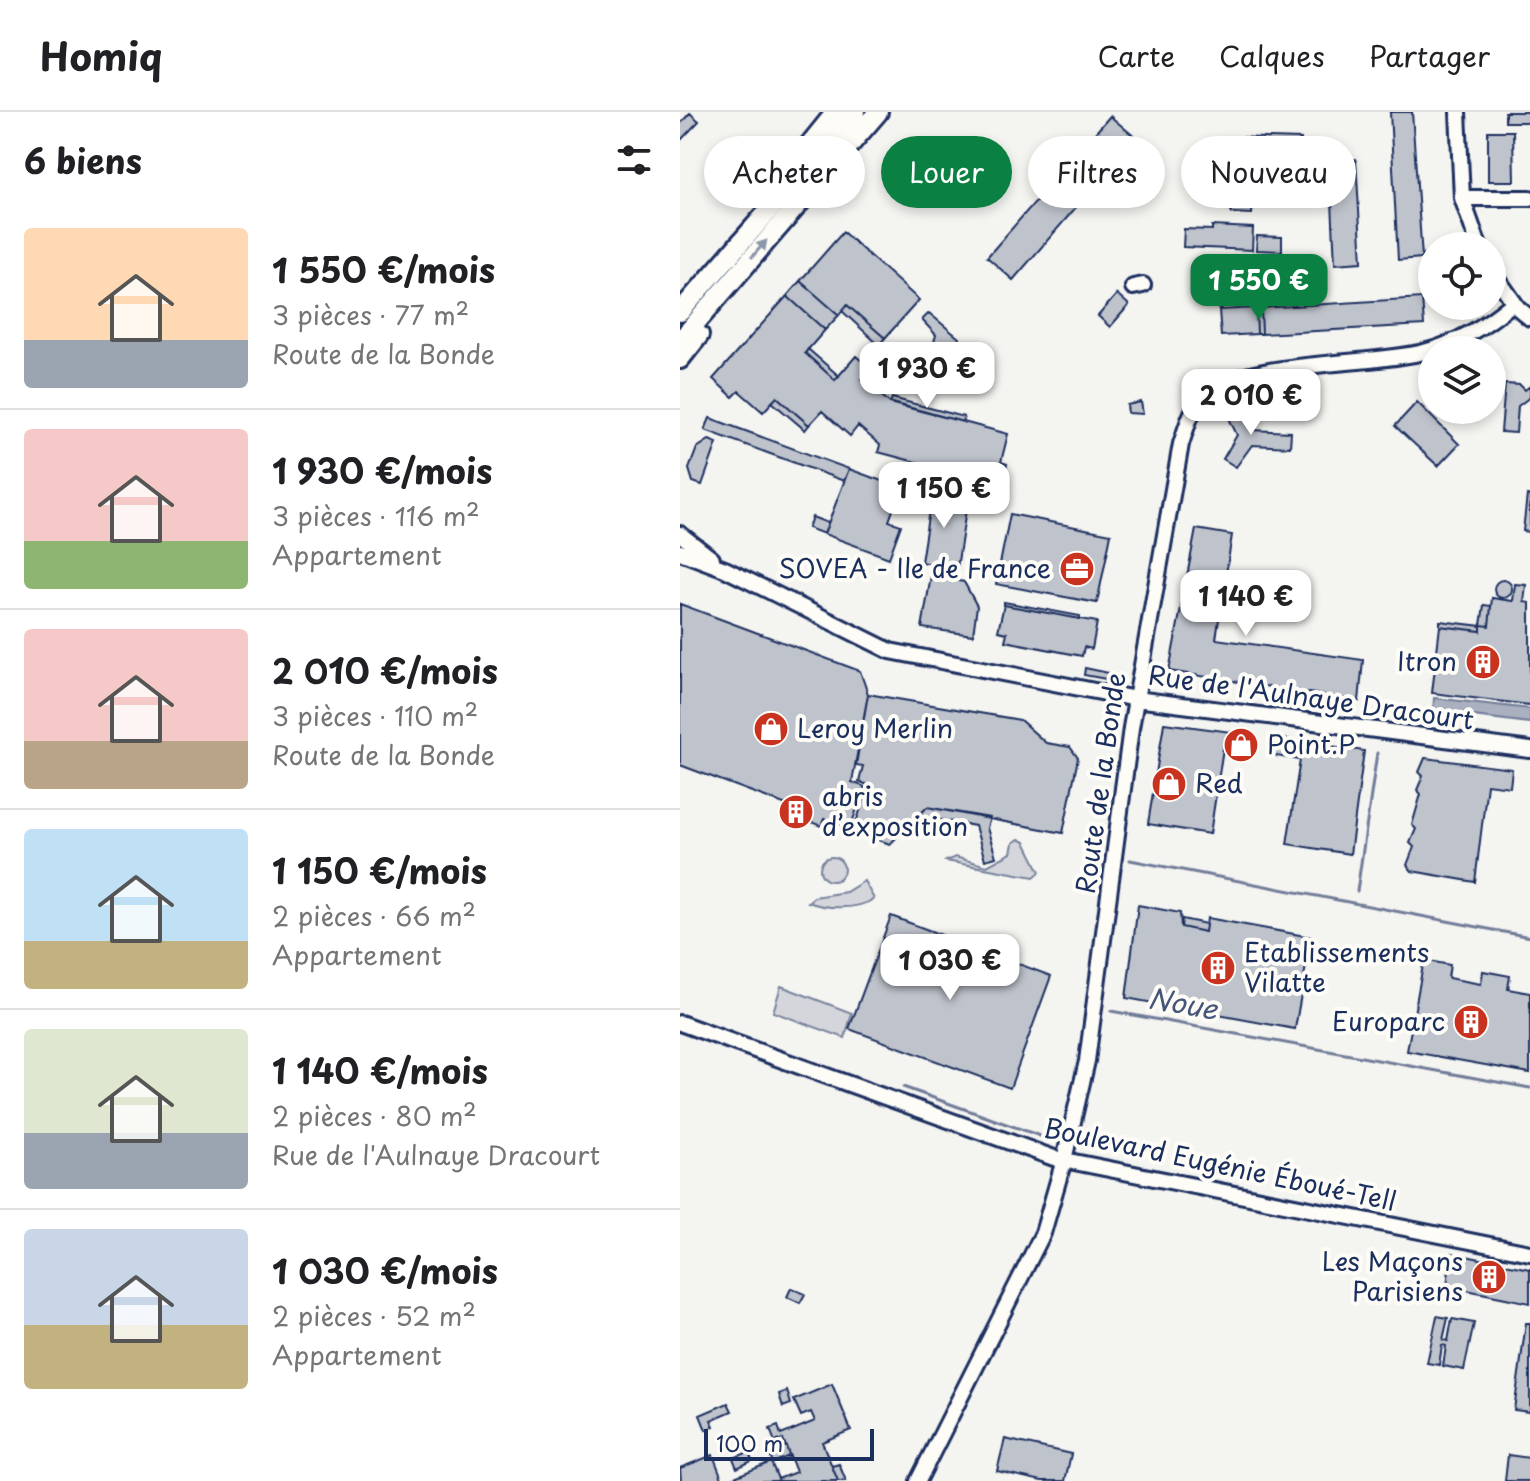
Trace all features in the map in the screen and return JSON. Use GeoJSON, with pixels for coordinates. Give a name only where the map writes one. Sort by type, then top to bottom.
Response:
{"type":"FeatureCollection","features":[{"type":"Feature","properties":{"kind":"main road"},"geometry":{"type":"LineString","coordinates":[[762,216],[773,192],[836,112]]}},
{"type":"Feature","properties":{"kind":"main road"},"geometry":{"type":"LineString","coordinates":[[680,312],[855,112]]}},
{"type":"Feature","properties":{"kind":"main road"},"geometry":{"type":"LineString","coordinates":[[680,341],[878,112]]}},
{"type":"Feature","properties":{"kind":"main road"},"geometry":{"type":"LineString","coordinates":[[680,359],[708,324],[708,308]]}},
{"type":"Feature","properties":{"kind":"street"},"geometry":{"type":"LineString","coordinates":[[1458,112],[1462,198],[1474,232]]}},
{"type":"Feature","properties":{"kind":"street"},"geometry":{"type":"LineString","coordinates":[[1462,198],[1530,198]]}},
{"type":"Feature","properties":{"kind":"street"},"geometry":{"type":"LineString","coordinates":[[1506,291],[1530,318]]}},
{"type":"Feature","properties":{"kind":"street","name":"Route de la Bonde"},"geometry":{"type":"LineString","coordinates":[[918,1481],[1043,1233],[1064,1160],[1087,1061],[1136,699],[1181,444],[1194,408],[1204,396],[1229,381],[1400,356],[1452,343],[1486,325],[1514,302]]}},
{"type":"Feature","properties":{"kind":"street","name":"Rue de l'Aulnaye Dracourt"},"geometry":{"type":"LineString","coordinates":[[680,534],[725,569]]}},
{"type":"Feature","properties":{"kind":"street","name":"Rue de l'Aulnaye Dracourt"},"geometry":{"type":"LineString","coordinates":[[680,552],[725,569],[890,651],[1136,699],[1530,750]]}},
{"type":"Feature","properties":{"kind":"street","name":"Boulevard Eugénie Éboué-Tell"},"geometry":{"type":"LineString","coordinates":[[680,1023],[1064,1160],[1530,1253]]}},
{"type":"Feature","properties":{"kind":"shaded area"},"geometry":{"type":"Polygon","coordinates":[[[1019,839],[1025,842],[1040,872],[1034,877],[946,861],[955,857],[987,866],[1011,853],[1013,843],[1019,839]]]}},
{"type":"Feature","properties":{"kind":"shaded area"},"geometry":{"type":"Polygon","coordinates":[[[832,857],[841,860],[844,869],[841,878],[832,881],[823,878],[820,869],[823,860],[832,857]]]}},
{"type":"Feature","properties":{"kind":"shaded area"},"geometry":{"type":"Polygon","coordinates":[[[864,881],[874,899],[867,903],[841,907],[808,902],[814,897],[846,892],[864,881]]]}},
{"type":"Feature","properties":{"kind":"shaded area"},"geometry":{"type":"Polygon","coordinates":[[[781,986],[852,1013],[845,1038],[773,1012],[781,986]]]}},
{"type":"Feature","properties":{"kind":"water"},"geometry":{"type":"Polygon","coordinates":[[[1434,698],[1530,709],[1530,723],[1433,711],[1434,698]]]}},
{"type":"Feature","properties":{"kind":"building"},"geometry":{"type":"Polygon","coordinates":[[[1390,112],[1412,112],[1420,232],[1418,258],[1398,260],[1390,112]]]}},
{"type":"Feature","properties":{"kind":"building"},"geometry":{"type":"Polygon","coordinates":[[[1505,112],[1530,112],[1530,122],[1505,122],[1505,112]]]}},
{"type":"Feature","properties":{"kind":"building"},"geometry":{"type":"Polygon","coordinates":[[[690,113],[699,121],[680,141],[680,124],[690,113]]]}},
{"type":"Feature","properties":{"kind":"building"},"geometry":{"type":"Polygon","coordinates":[[[1110,116],[1134,136],[1093,136],[1110,116]]]}},
{"type":"Feature","properties":{"kind":"building"},"geometry":{"type":"Polygon","coordinates":[[[1488,131],[1513,131],[1514,181],[1488,181],[1488,131]]]}},
{"type":"Feature","properties":{"kind":"building"},"geometry":{"type":"Polygon","coordinates":[[[1356,159],[1362,262],[1335,264],[1332,208],[1356,208],[1356,159]]]}},
{"type":"Feature","properties":{"kind":"building"},"geometry":{"type":"Polygon","coordinates":[[[1030,208],[1075,208],[1013,280],[987,257],[1030,208]]]}},
{"type":"Feature","properties":{"kind":"building"},"geometry":{"type":"Polygon","coordinates":[[[1231,208],[1252,208],[1252,214],[1231,213],[1231,208]]]}},
{"type":"Feature","properties":{"kind":"building"},"geometry":{"type":"Polygon","coordinates":[[[1212,226],[1253,228],[1252,250],[1183,247],[1184,229],[1212,230],[1212,226]]]}},
{"type":"Feature","properties":{"kind":"building"},"geometry":{"type":"Polygon","coordinates":[[[843,232],[919,300],[885,338],[847,305],[839,315],[800,281],[843,232]]]}},
{"type":"Feature","properties":{"kind":"building"},"geometry":{"type":"Polygon","coordinates":[[[1257,236],[1282,237],[1282,251],[1256,250],[1257,236]]]}},
{"type":"Feature","properties":{"kind":"building"},"geometry":{"type":"Polygon","coordinates":[[[1217,272],[1218,283],[1203,282],[1202,273],[1217,272]]]}},
{"type":"Feature","properties":{"kind":"building"},"geometry":{"type":"Polygon","coordinates":[[[800,281],[839,315],[825,330],[787,296],[800,281]]]}},
{"type":"Feature","properties":{"kind":"building"},"geometry":{"type":"Polygon","coordinates":[[[1117,294],[1129,305],[1110,327],[1098,316],[1117,294]]]}},
{"type":"Feature","properties":{"kind":"building"},"geometry":{"type":"Polygon","coordinates":[[[787,296],[825,330],[805,353],[835,380],[856,356],[871,369],[862,379],[889,402],[1008,434],[1001,462],[1007,464],[1006,469],[999,468],[995,483],[878,452],[880,445],[858,426],[850,436],[822,411],[809,425],[777,397],[763,412],[739,391],[733,397],[713,379],[787,296]]]}},
{"type":"Feature","properties":{"kind":"building"},"geometry":{"type":"Polygon","coordinates":[[[1418,298],[1418,320],[1424,320],[1424,325],[1262,334],[1261,308],[1418,298]]]}},
{"type":"Feature","properties":{"kind":"building"},"geometry":{"type":"Polygon","coordinates":[[[847,305],[885,338],[879,345],[842,311],[847,305]]]}},
{"type":"Feature","properties":{"kind":"building"},"geometry":{"type":"Polygon","coordinates":[[[1256,308],[1257,334],[1221,336],[1219,310],[1256,308]]]}},
{"type":"Feature","properties":{"kind":"building"},"geometry":{"type":"Polygon","coordinates":[[[1256,309],[1261,309],[1262,334],[1257,334],[1256,309]]]}},
{"type":"Feature","properties":{"kind":"building"},"geometry":{"type":"Polygon","coordinates":[[[929,313],[959,338],[949,373],[942,371],[939,384],[923,380],[936,335],[922,320],[929,313]]]}},
{"type":"Feature","properties":{"kind":"building"},"geometry":{"type":"Polygon","coordinates":[[[808,349],[839,376],[835,380],[805,353],[808,349]]]}},
{"type":"Feature","properties":{"kind":"building"},"geometry":{"type":"Polygon","coordinates":[[[954,373],[968,376],[965,387],[951,383],[954,373]]]}},
{"type":"Feature","properties":{"kind":"building"},"geometry":{"type":"Polygon","coordinates":[[[1506,384],[1520,385],[1525,390],[1530,386],[1530,397],[1518,406],[1516,433],[1501,432],[1502,424],[1506,424],[1506,384]]]}},
{"type":"Feature","properties":{"kind":"building"},"geometry":{"type":"Polygon","coordinates":[[[777,397],[809,425],[805,430],[772,402],[777,397]]]}},
{"type":"Feature","properties":{"kind":"building"},"geometry":{"type":"Polygon","coordinates":[[[892,398],[964,417],[963,422],[890,403],[892,398]]]}},
{"type":"Feature","properties":{"kind":"building"},"geometry":{"type":"Polygon","coordinates":[[[1141,402],[1143,414],[1128,413],[1127,405],[1141,402]]]}},
{"type":"Feature","properties":{"kind":"building"},"geometry":{"type":"Polygon","coordinates":[[[1417,402],[1418,424],[1439,424],[1459,444],[1438,466],[1395,426],[1417,402]]]}},
{"type":"Feature","properties":{"kind":"building"},"geometry":{"type":"Polygon","coordinates":[[[1239,405],[1253,430],[1291,432],[1290,447],[1252,445],[1236,467],[1223,459],[1237,435],[1226,412],[1239,405]]]}},
{"type":"Feature","properties":{"kind":"building"},"geometry":{"type":"Polygon","coordinates":[[[710,418],[849,469],[844,481],[705,430],[710,418]]]}},
{"type":"Feature","properties":{"kind":"building"},"geometry":{"type":"Polygon","coordinates":[[[709,440],[717,443],[702,485],[693,482],[689,469],[697,448],[709,440]]]}},
{"type":"Feature","properties":{"kind":"building"},"geometry":{"type":"Polygon","coordinates":[[[849,469],[901,488],[889,521],[901,525],[889,558],[824,534],[849,469]]]}},
{"type":"Feature","properties":{"kind":"building"},"geometry":{"type":"Polygon","coordinates":[[[932,491],[968,497],[957,568],[921,562],[932,491]]]}},
{"type":"Feature","properties":{"kind":"building"},"geometry":{"type":"Polygon","coordinates":[[[1527,495],[1530,496],[1530,532],[1523,531],[1527,495]]]}},
{"type":"Feature","properties":{"kind":"building"},"geometry":{"type":"Polygon","coordinates":[[[1010,514],[1111,534],[1097,603],[996,584],[1010,514]]]}},
{"type":"Feature","properties":{"kind":"building"},"geometry":{"type":"Polygon","coordinates":[[[812,517],[828,523],[824,534],[808,528],[812,517]]]}},
{"type":"Feature","properties":{"kind":"building"},"geometry":{"type":"Polygon","coordinates":[[[1196,529],[1232,535],[1216,639],[1363,660],[1359,701],[1169,671],[1196,529]]]}},
{"type":"Feature","properties":{"kind":"building"},"geometry":{"type":"Polygon","coordinates":[[[931,576],[964,582],[977,606],[973,635],[922,628],[931,576]]]}},
{"type":"Feature","properties":{"kind":"building"},"geometry":{"type":"Polygon","coordinates":[[[1503,580],[1512,589],[1503,598],[1494,589],[1503,580]]]}},
{"type":"Feature","properties":{"kind":"building","name":"Itron"},"geometry":{"type":"Polygon","coordinates":[[[1515,584],[1526,585],[1524,602],[1530,603],[1530,705],[1432,693],[1440,626],[1481,631],[1481,625],[1489,626],[1492,598],[1513,601],[1515,584]]]}},
{"type":"Feature","properties":{"kind":"building"},"geometry":{"type":"Polygon","coordinates":[[[1004,602],[1080,616],[1080,619],[1004,605],[1004,602]]]}},
{"type":"Feature","properties":{"kind":"building","name":"Leroy Merlin"},"geometry":{"type":"Polygon","coordinates":[[[680,604],[860,671],[868,694],[852,782],[865,787],[850,828],[824,819],[821,826],[806,820],[808,813],[680,765],[680,604]]]}},
{"type":"Feature","properties":{"kind":"building"},"geometry":{"type":"Polygon","coordinates":[[[1004,605],[1097,622],[1092,649],[1084,647],[1082,656],[1005,641],[1007,633],[998,631],[1004,605]]]}},
{"type":"Feature","properties":{"kind":"building"},"geometry":{"type":"Polygon","coordinates":[[[1484,605],[1491,606],[1489,626],[1481,625],[1484,605]]]}},
{"type":"Feature","properties":{"kind":"building"},"geometry":{"type":"Polygon","coordinates":[[[1440,621],[1481,626],[1481,631],[1440,626],[1440,621]]]}},
{"type":"Feature","properties":{"kind":"building"},"geometry":{"type":"Polygon","coordinates":[[[1085,668],[1118,675],[1117,681],[1084,675],[1085,668]]]}},
{"type":"Feature","properties":{"kind":"building"},"geometry":{"type":"Polygon","coordinates":[[[868,694],[1020,720],[1046,743],[1070,747],[1078,758],[1063,833],[927,807],[890,844],[853,831],[869,785],[859,782],[863,766],[856,765],[868,694]]]}},
{"type":"Feature","properties":{"kind":"building"},"geometry":{"type":"Polygon","coordinates":[[[1164,723],[1254,735],[1252,752],[1223,748],[1210,834],[1148,824],[1164,723]]]}},
{"type":"Feature","properties":{"kind":"building"},"geometry":{"type":"Polygon","coordinates":[[[1273,737],[1364,751],[1350,854],[1287,844],[1300,760],[1270,755],[1273,737]]]}},
{"type":"Feature","properties":{"kind":"building"},"geometry":{"type":"Polygon","coordinates":[[[1425,758],[1512,769],[1510,787],[1487,784],[1475,882],[1412,871],[1407,865],[1414,847],[1410,843],[1416,829],[1412,825],[1421,794],[1417,790],[1423,776],[1419,772],[1425,758]]]}},
{"type":"Feature","properties":{"kind":"building"},"geometry":{"type":"Polygon","coordinates":[[[927,807],[990,818],[987,828],[996,857],[985,860],[975,826],[919,816],[927,807]]]}},
{"type":"Feature","properties":{"kind":"building","name":"Etablissements Vilatte"},"geometry":{"type":"Polygon","coordinates":[[[1138,905],[1180,913],[1181,927],[1205,932],[1207,918],[1311,937],[1295,1029],[1126,998],[1138,905]]]}},
{"type":"Feature","properties":{"kind":"building"},"geometry":{"type":"Polygon","coordinates":[[[891,916],[1051,976],[1010,1088],[849,1029],[891,916]]]}},
{"type":"Feature","properties":{"kind":"building"},"geometry":{"type":"Polygon","coordinates":[[[1182,919],[1206,924],[1205,932],[1181,927],[1182,919]]]}},
{"type":"Feature","properties":{"kind":"building","name":"Europarc"},"geometry":{"type":"Polygon","coordinates":[[[1424,960],[1450,965],[1448,978],[1481,984],[1483,971],[1510,976],[1508,989],[1530,993],[1530,1073],[1407,1051],[1424,960]]]}},
{"type":"Feature","properties":{"kind":"building","name":"Les Maçons Parisiens"},"geometry":{"type":"Polygon","coordinates":[[[1451,1253],[1530,1269],[1530,1303],[1447,1286],[1451,1253]]]}},
{"type":"Feature","properties":{"kind":"building"},"geometry":{"type":"Polygon","coordinates":[[[791,1288],[805,1294],[800,1303],[787,1297],[791,1288]]]}},
{"type":"Feature","properties":{"kind":"building","name":"Les Maçons Parisiens"},"geometry":{"type":"Polygon","coordinates":[[[1437,1316],[1448,1318],[1443,1340],[1448,1341],[1452,1319],[1474,1323],[1464,1370],[1443,1366],[1446,1346],[1442,1345],[1439,1365],[1427,1363],[1437,1316]]]}},
{"type":"Feature","properties":{"kind":"building","name":"Les Maçons Parisiens"},"geometry":{"type":"Polygon","coordinates":[[[1526,1323],[1530,1323],[1530,1412],[1514,1410],[1526,1323]]]}},
{"type":"Feature","properties":{"kind":"building"},"geometry":{"type":"Polygon","coordinates":[[[832,1384],[851,1430],[822,1442],[838,1481],[734,1481],[732,1478],[771,1462],[778,1479],[796,1472],[783,1439],[775,1442],[770,1429],[778,1426],[781,1435],[815,1421],[811,1412],[801,1416],[794,1400],[832,1384]]]}},
{"type":"Feature","properties":{"kind":"building"},"geometry":{"type":"Polygon","coordinates":[[[787,1391],[791,1404],[783,1407],[779,1394],[787,1391]]]}},
{"type":"Feature","properties":{"kind":"building"},"geometry":{"type":"Polygon","coordinates":[[[728,1403],[732,1411],[711,1420],[714,1426],[706,1430],[700,1415],[728,1403]]]}},
{"type":"Feature","properties":{"kind":"building"},"geometry":{"type":"Polygon","coordinates":[[[1005,1439],[1071,1454],[1065,1481],[1042,1481],[997,1471],[1005,1439]]]}},
{"type":"Feature","properties":{"kind":"building"},"geometry":{"type":"Polygon","coordinates":[[[786,1446],[789,1456],[773,1463],[769,1453],[786,1446]]]}},
{"type":"Feature","properties":{"kind":"building"},"geometry":{"type":"Polygon","coordinates":[[[749,1452],[752,1461],[737,1468],[733,1458],[749,1452]]]}},
{"type":"Feature","properties":{"kind":"building"},"geometry":{"type":"Polygon","coordinates":[[[713,1455],[723,1481],[681,1481],[680,1468],[713,1455]]]}},
{"type":"Feature","properties":{"kind":"building"},"geometry":{"type":"Polygon","coordinates":[[[1508,1455],[1530,1458],[1530,1481],[1505,1481],[1508,1455]]]}},
{"type":"Feature","properties":{"kind":"building"},"geometry":{"type":"Polygon","coordinates":[[[839,1464],[846,1481],[838,1481],[832,1466],[839,1464]]]}},
{"type":"Feature","properties":{"kind":"waterway","name":"Noue"},"geometry":{"type":"LineString","coordinates":[[1357,891],[1377,753]]}},
{"type":"Feature","properties":{"kind":"waterway","name":"Noue"},"geometry":{"type":"LineString","coordinates":[[1130,860],[1530,937]]}},
{"type":"Feature","properties":{"kind":"waterway","name":"Noue"},"geometry":{"type":"LineString","coordinates":[[1111,1011],[1530,1088]]}},
{"type":"Feature","properties":{"kind":"waterway","name":"Noue"},"geometry":{"type":"LineString","coordinates":[[903,1087],[1043,1137]]}},
{"type":"Feature","properties":{"kind":"place","name":"SOVEA - Ile de France"},"geometry":{"type":"Point","coordinates":[1077,569]}},
{"type":"Feature","properties":{"kind":"place","name":"Itron"},"geometry":{"type":"Point","coordinates":[1483,662]}},
{"type":"Feature","properties":{"kind":"place","name":"Leroy Merlin"},"geometry":{"type":"Point","coordinates":[771,729]}},
{"type":"Feature","properties":{"kind":"place","name":"Point.P"},"geometry":{"type":"Point","coordinates":[1241,745]}},
{"type":"Feature","properties":{"kind":"place","name":"Red"},"geometry":{"type":"Point","coordinates":[1169,784]}},
{"type":"Feature","properties":{"kind":"place","name":"abris d’exposition"},"geometry":{"type":"Point","coordinates":[796,812]}},
{"type":"Feature","properties":{"kind":"place","name":"Etablissements Vilatte"},"geometry":{"type":"Point","coordinates":[1218,968]}},
{"type":"Feature","properties":{"kind":"place","name":"Europarc"},"geometry":{"type":"Point","coordinates":[1471,1022]}},
{"type":"Feature","properties":{"kind":"place","name":"Les Maçons Parisiens"},"geometry":{"type":"Point","coordinates":[1489,1277]}}]}
